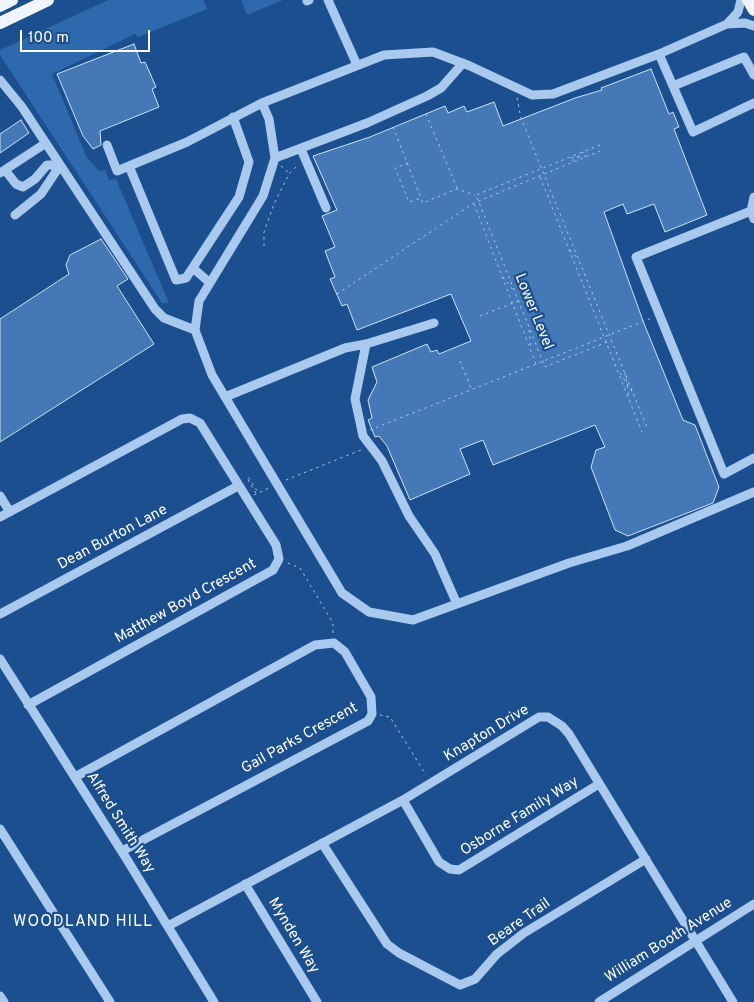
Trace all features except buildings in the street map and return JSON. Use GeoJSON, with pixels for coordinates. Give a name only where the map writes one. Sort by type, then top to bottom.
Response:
{"type":"FeatureCollection","features":[{"type":"Feature","properties":{"kind":"main road"},"geometry":{"type":"LineString","coordinates":[[0,6],[12,0]]}},
{"type":"Feature","properties":{"kind":"main road"},"geometry":{"type":"LineString","coordinates":[[0,23],[48,0]]}},
{"type":"Feature","properties":{"kind":"main road"},"geometry":{"type":"LineString","coordinates":[[748,0],[754,10]]}},
{"type":"Feature","properties":{"kind":"street"},"geometry":{"type":"LineString","coordinates":[[328,0],[357,65]]}},
{"type":"Feature","properties":{"kind":"street"},"geometry":{"type":"LineString","coordinates":[[727,24],[738,12],[741,0]]}},
{"type":"Feature","properties":{"kind":"street"},"geometry":{"type":"LineString","coordinates":[[106,145],[117,171],[187,142],[262,103],[384,55],[433,52],[463,63],[532,95],[553,94],[659,54],[727,24],[745,23],[754,26]]}},
{"type":"Feature","properties":{"kind":"street"},"geometry":{"type":"LineString","coordinates":[[659,54],[693,132],[754,103]]}},
{"type":"Feature","properties":{"kind":"street"},"geometry":{"type":"LineString","coordinates":[[673,86],[744,57],[754,75]]}},
{"type":"Feature","properties":{"kind":"street"},"geometry":{"type":"LineString","coordinates":[[275,158],[427,96],[441,88],[463,63]]}},
{"type":"Feature","properties":{"kind":"street"},"geometry":{"type":"LineString","coordinates":[[0,80],[22,107],[155,309],[164,318],[195,330]]}},
{"type":"Feature","properties":{"kind":"street"},"geometry":{"type":"LineString","coordinates":[[262,103],[269,118],[275,158],[263,196],[199,301],[195,330],[212,375],[342,593],[369,612],[413,620],[569,563],[627,546],[754,492]]}},
{"type":"Feature","properties":{"kind":"street"},"geometry":{"type":"LineString","coordinates":[[129,166],[176,280],[186,278],[239,197],[249,162],[233,117]]}},
{"type":"Feature","properties":{"kind":"street"},"geometry":{"type":"LineString","coordinates":[[15,215],[41,194],[57,170],[53,165],[47,165],[35,179],[22,186],[16,184],[3,172],[46,144]]}},
{"type":"Feature","properties":{"kind":"street"},"geometry":{"type":"LineString","coordinates":[[301,149],[326,208]]}},
{"type":"Feature","properties":{"kind":"street"},"geometry":{"type":"LineString","coordinates":[[754,197],[752,215],[636,257],[724,474],[754,458]]}},
{"type":"Feature","properties":{"kind":"street"},"geometry":{"type":"LineString","coordinates":[[193,268],[210,283]]}},
{"type":"Feature","properties":{"kind":"street"},"geometry":{"type":"LineString","coordinates":[[225,397],[345,348],[366,344],[434,323]]}},
{"type":"Feature","properties":{"kind":"street"},"geometry":{"type":"LineString","coordinates":[[366,344],[354,399],[362,433],[382,461],[409,516],[435,554],[457,604]]}},
{"type":"Feature","properties":{"kind":"street"},"geometry":{"type":"LineString","coordinates":[[0,517],[182,419],[190,418],[200,423],[276,545],[279,559]]}},
{"type":"Feature","properties":{"kind":"street","name":"Dean Burton Lane"},"geometry":{"type":"LineString","coordinates":[[0,614],[238,486]]}},
{"type":"Feature","properties":{"kind":"street"},"geometry":{"type":"LineString","coordinates":[[0,496],[10,512]]}},
{"type":"Feature","properties":{"kind":"street","name":"Matthew Boyd Crescent"},"geometry":{"type":"LineString","coordinates":[[28,705],[273,570],[279,559]]}},
{"type":"Feature","properties":{"kind":"street"},"geometry":{"type":"LineString","coordinates":[[75,777],[315,645],[334,643]]}},
{"type":"Feature","properties":{"kind":"street","name":"Gail Parks Crescent"},"geometry":{"type":"LineString","coordinates":[[122,851],[368,720],[372,714],[371,696],[345,652],[334,643]]}},
{"type":"Feature","properties":{"kind":"street","name":"Alfred Smith Way"},"geometry":{"type":"LineString","coordinates":[[0,659],[122,851],[214,1002]]}},
{"type":"Feature","properties":{"kind":"street","name":"Knapton Drive"},"geometry":{"type":"LineString","coordinates":[[168,926],[403,800],[539,717],[548,717],[562,726],[569,734],[733,1002]]}},
{"type":"Feature","properties":{"kind":"street","name":"Osborne Family Way"},"geometry":{"type":"LineString","coordinates":[[403,800],[439,862],[444,866],[459,870],[599,784]]}},
{"type":"Feature","properties":{"kind":"street"},"geometry":{"type":"LineString","coordinates":[[0,829],[110,1002]]}},
{"type":"Feature","properties":{"kind":"street","name":"Beare Trail"},"geometry":{"type":"LineString","coordinates":[[322,843],[388,944],[399,953],[460,984],[475,979],[496,954],[524,933],[646,859]]}},
{"type":"Feature","properties":{"kind":"street","name":"Mynden Way"},"geometry":{"type":"LineString","coordinates":[[245,884],[317,1002]]}},
{"type":"Feature","properties":{"kind":"street","name":"William Booth Avenue"},"geometry":{"type":"LineString","coordinates":[[599,1002],[754,904]]}},
{"type":"Feature","properties":{"kind":"street"},"geometry":{"type":"LineString","coordinates":[[0,996],[4,1002]]}},
{"type":"Feature","properties":{"kind":"path"},"geometry":{"type":"LineString","coordinates":[[515,88],[521,118],[648,430]]}},
{"type":"Feature","properties":{"kind":"path"},"geometry":{"type":"LineString","coordinates":[[426,114],[457,189]]}},
{"type":"Feature","properties":{"kind":"path"},"geometry":{"type":"LineString","coordinates":[[394,127],[424,203],[457,189],[476,195],[600,144]]}},
{"type":"Feature","properties":{"kind":"path"},"geometry":{"type":"LineString","coordinates":[[570,163],[586,150]]}},
{"type":"Feature","properties":{"kind":"path"},"geometry":{"type":"LineString","coordinates":[[337,294],[474,204],[600,151]]}},
{"type":"Feature","properties":{"kind":"path"},"geometry":{"type":"LineString","coordinates":[[567,158],[590,155]]}},
{"type":"Feature","properties":{"kind":"path"},"geometry":{"type":"LineString","coordinates":[[264,246],[264,232],[274,204],[289,174],[304,158]]}},
{"type":"Feature","properties":{"kind":"path"},"geometry":{"type":"LineString","coordinates":[[408,163],[395,168],[409,202],[421,197]]}},
{"type":"Feature","properties":{"kind":"path"},"geometry":{"type":"LineString","coordinates":[[539,176],[605,336],[642,432]]}},
{"type":"Feature","properties":{"kind":"path","name":"Lower Level"},"geometry":{"type":"LineString","coordinates":[[476,195],[544,368],[612,340]]}},
{"type":"Feature","properties":{"kind":"path"},"geometry":{"type":"LineString","coordinates":[[474,204],[536,364]]}},
{"type":"Feature","properties":{"kind":"path"},"geometry":{"type":"LineString","coordinates":[[569,248],[581,263]]}},
{"type":"Feature","properties":{"kind":"path"},"geometry":{"type":"LineString","coordinates":[[507,273],[509,295]]}},
{"type":"Feature","properties":{"kind":"path"},"geometry":{"type":"LineString","coordinates":[[501,274],[515,293]]}},
{"type":"Feature","properties":{"kind":"path"},"geometry":{"type":"LineString","coordinates":[[480,316],[518,301]]}},
{"type":"Feature","properties":{"kind":"path"},"geometry":{"type":"LineString","coordinates":[[362,433],[472,392],[605,336],[660,316]]}},
{"type":"Feature","properties":{"kind":"path"},"geometry":{"type":"LineString","coordinates":[[529,327],[531,352]]}},
{"type":"Feature","properties":{"kind":"path"},"geometry":{"type":"LineString","coordinates":[[523,330],[537,348]]}},
{"type":"Feature","properties":{"kind":"path"},"geometry":{"type":"LineString","coordinates":[[460,361],[472,392]]}},
{"type":"Feature","properties":{"kind":"path"},"geometry":{"type":"LineString","coordinates":[[624,369],[630,400]]}},
{"type":"Feature","properties":{"kind":"path"},"geometry":{"type":"LineString","coordinates":[[619,371],[635,396]]}},
{"type":"Feature","properties":{"kind":"path"},"geometry":{"type":"LineString","coordinates":[[254,495],[371,446]]}},
{"type":"Feature","properties":{"kind":"path"},"geometry":{"type":"LineString","coordinates":[[248,477],[258,493],[247,478],[248,477]]}},
{"type":"Feature","properties":{"kind":"path"},"geometry":{"type":"LineString","coordinates":[[279,559],[300,568],[333,623],[334,643]]}},
{"type":"Feature","properties":{"kind":"path"},"geometry":{"type":"LineString","coordinates":[[372,714],[390,717],[431,783]]}},
{"type":"Feature","properties":{"kind":"shaded area"},"geometry":{"type":"Polygon","coordinates":[[[108,0],[203,0],[207,9],[138,37],[135,34],[52,74],[87,158],[99,171],[105,170],[109,180],[116,179],[169,303],[162,303],[0,55],[0,50],[108,0]]]}},
{"type":"Feature","properties":{"kind":"shaded area"},"geometry":{"type":"Polygon","coordinates":[[[241,0],[283,0],[247,15],[241,0]]]}},
{"type":"Feature","properties":{"kind":"district","name":"WOODLAND HILL"},"geometry":{"type":"Point","coordinates":[83,923]}}]}
